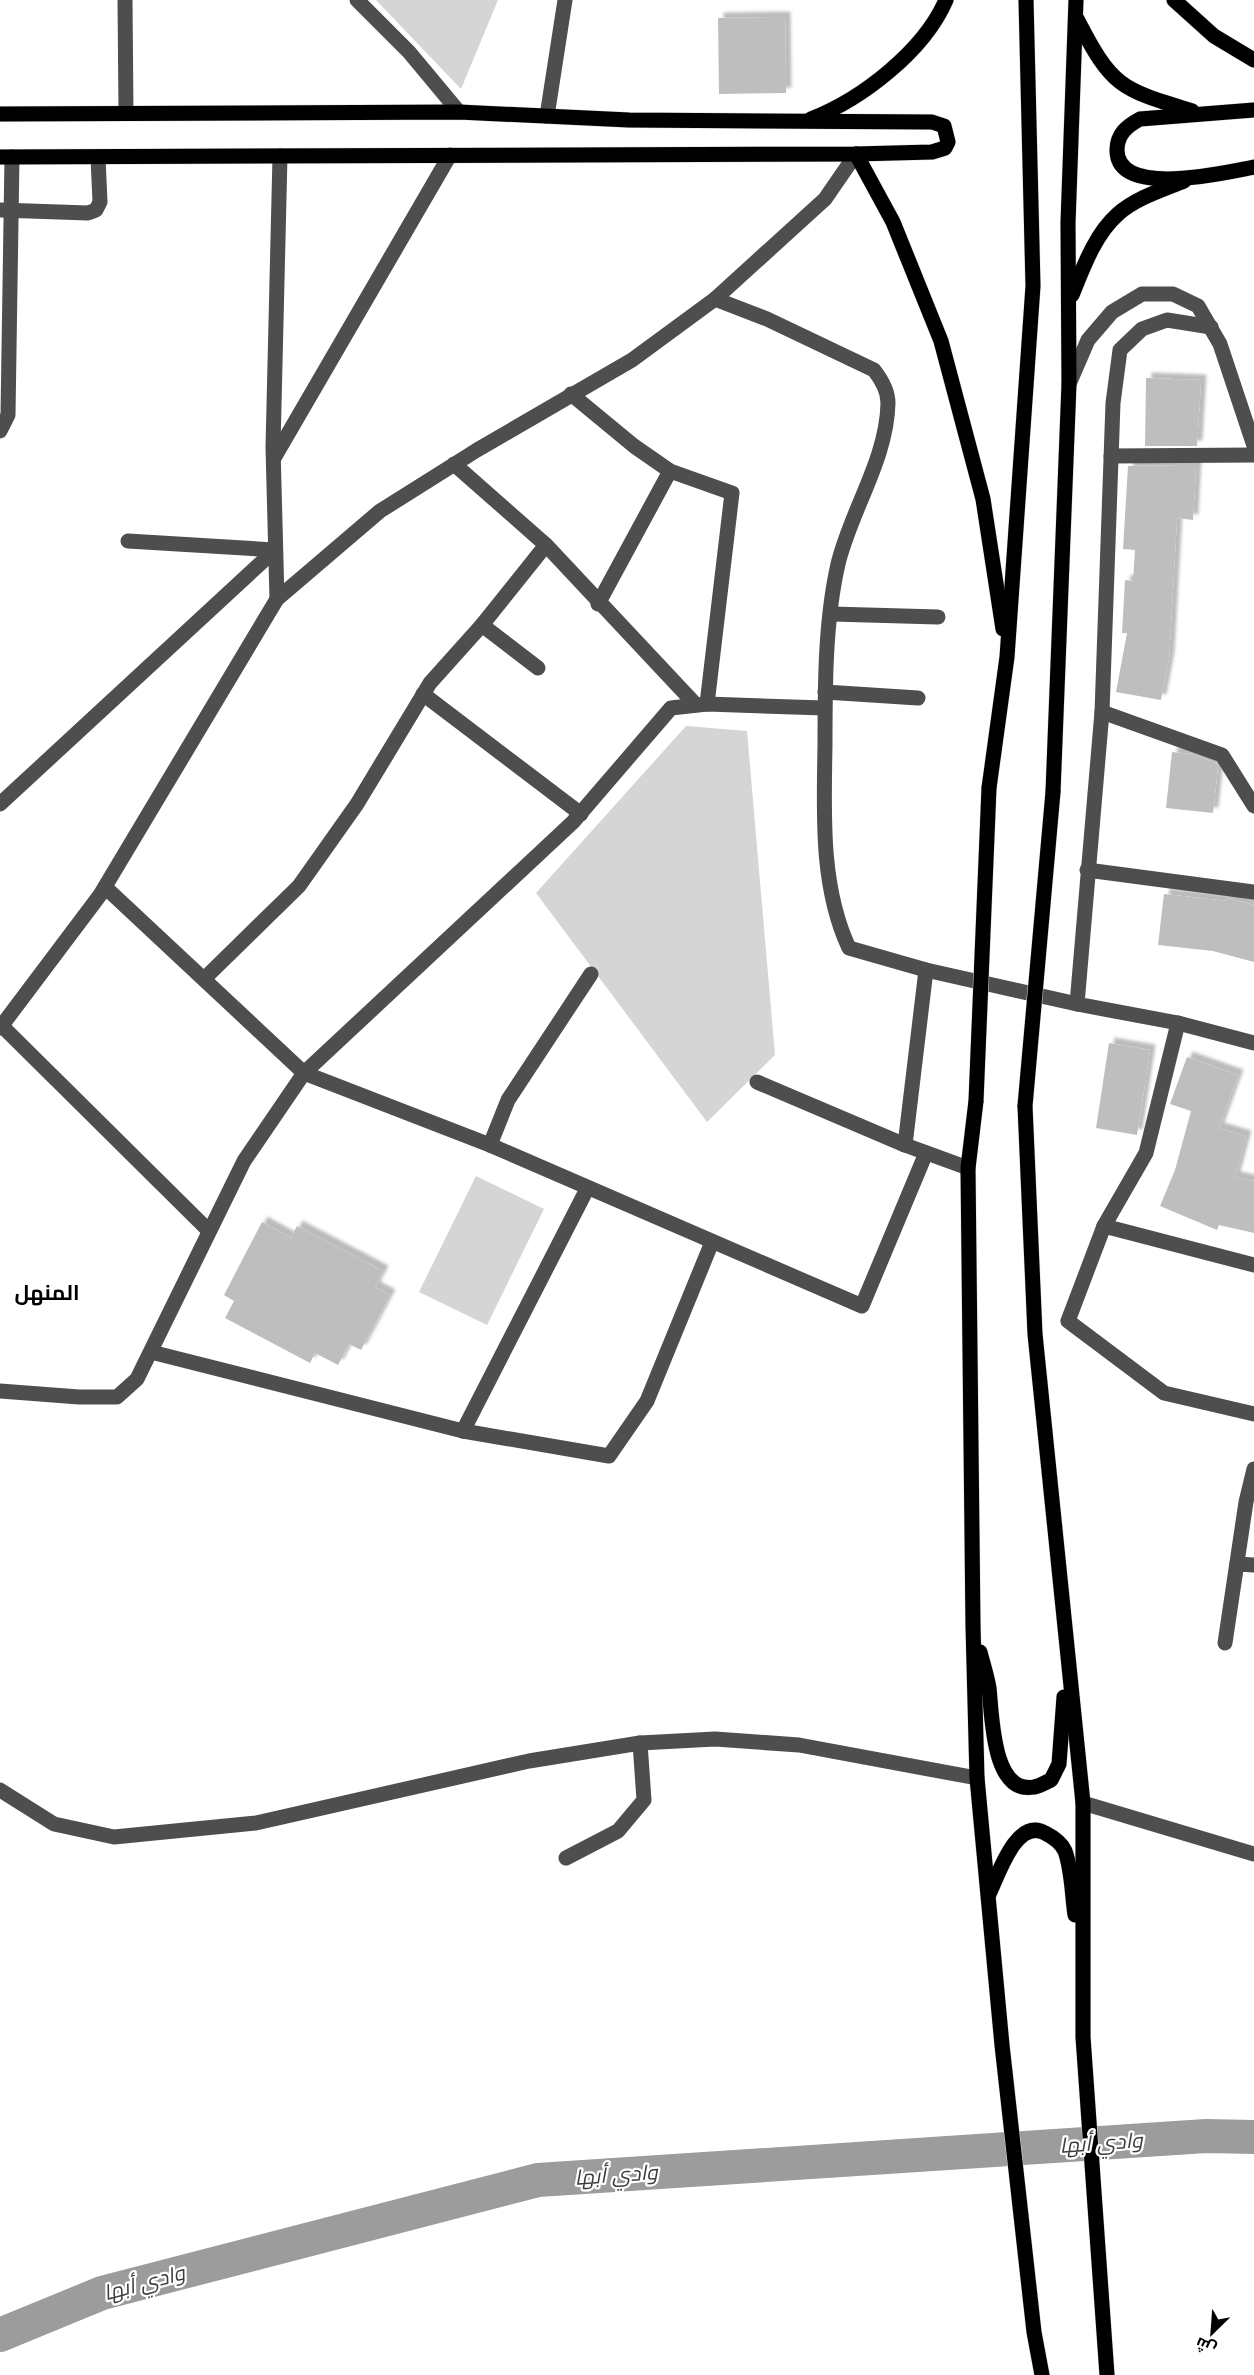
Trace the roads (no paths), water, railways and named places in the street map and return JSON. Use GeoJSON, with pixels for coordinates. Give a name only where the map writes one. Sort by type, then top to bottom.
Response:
{"type":"FeatureCollection","features":[{"type":"Feature","properties":{"kind":"main road"},"geometry":{"type":"LineString","coordinates":[[802,122],[855,98],[888,71],[928,27],[946,0]]}},
{"type":"Feature","properties":{"kind":"main road"},"geometry":{"type":"LineString","coordinates":[[1026,0],[1032,286],[1007,657],[989,788],[976,1101],[968,1168],[977,1778],[1002,2045],[1034,2332],[1042,2375]]}},
{"type":"Feature","properties":{"kind":"main road"},"geometry":{"type":"LineString","coordinates":[[1076,0],[1068,224],[1069,384],[1053,792],[1026,1106],[1035,1334],[1066,1661],[1083,1803],[1083,2037],[1107,2375]]}},
{"type":"Feature","properties":{"kind":"main road"},"geometry":{"type":"LineString","coordinates":[[1174,0],[1214,36],[1254,60]]}},
{"type":"Feature","properties":{"kind":"main road"},"geometry":{"type":"LineString","coordinates":[[1076,17],[1106,71],[1126,88],[1201,114]]}},
{"type":"Feature","properties":{"kind":"main road"},"geometry":{"type":"LineString","coordinates":[[1190,179],[1139,178],[1130,173],[1117,152],[1119,139],[1126,127],[1140,119],[1254,110]]}},
{"type":"Feature","properties":{"kind":"main road"},"geometry":{"type":"LineString","coordinates":[[0,114],[459,112],[629,120],[932,122],[944,126],[948,134],[948,142],[939,151],[856,154],[6,157]]}},
{"type":"Feature","properties":{"kind":"main road"},"geometry":{"type":"LineString","coordinates":[[856,154],[893,222],[941,341],[983,499],[1007,657]]}},
{"type":"Feature","properties":{"kind":"main road"},"geometry":{"type":"LineString","coordinates":[[1069,301],[1099,238],[1117,214],[1143,198],[1190,179],[1254,167]]}},
{"type":"Feature","properties":{"kind":"main road"},"geometry":{"type":"LineString","coordinates":[[973,1626],[988,1684],[994,1738],[1002,1769],[1014,1782],[1032,1787],[1042,1784],[1051,1780],[1059,1764],[1066,1661]]}},
{"type":"Feature","properties":{"kind":"main road"},"geometry":{"type":"LineString","coordinates":[[988,1897],[1012,1845],[1024,1833],[1040,1830],[1056,1839],[1065,1850],[1083,1960]]}},
{"type":"Feature","properties":{"kind":"street"},"geometry":{"type":"LineString","coordinates":[[125,0],[126,112]]}},
{"type":"Feature","properties":{"kind":"street"},"geometry":{"type":"LineString","coordinates":[[357,0],[409,52],[459,112]]}},
{"type":"Feature","properties":{"kind":"street"},"geometry":{"type":"LineString","coordinates":[[548,116],[565,0]]}},
{"type":"Feature","properties":{"kind":"street"},"geometry":{"type":"LineString","coordinates":[[209,1230],[1,1027],[105,887],[277,599],[380,512],[454,464],[632,360],[715,299],[825,199],[856,154]]}},
{"type":"Feature","properties":{"kind":"street"},"geometry":{"type":"LineString","coordinates":[[273,459],[450,155]]}},
{"type":"Feature","properties":{"kind":"street"},"geometry":{"type":"LineString","coordinates":[[277,599],[273,459],[280,156]]}},
{"type":"Feature","properties":{"kind":"street"},"geometry":{"type":"LineString","coordinates":[[0,431],[8,415],[6,157]]}},
{"type":"Feature","properties":{"kind":"street"},"geometry":{"type":"LineString","coordinates":[[6,210],[88,213],[96,210],[100,202],[98,158]]}},
{"type":"Feature","properties":{"kind":"street"},"geometry":{"type":"LineString","coordinates":[[1069,384],[1088,340],[1112,312],[1142,294],[1173,294],[1198,306],[1211,327],[1220,344],[1254,446]]}},
{"type":"Feature","properties":{"kind":"street"},"geometry":{"type":"LineString","coordinates":[[715,299],[767,319],[874,369],[883,383],[888,401],[883,439],[838,563],[825,666],[823,823],[839,927],[849,948],[926,970],[1077,1004],[1178,1023],[1254,1043]]}},
{"type":"Feature","properties":{"kind":"street"},"geometry":{"type":"LineString","coordinates":[[1077,1004],[1102,712],[1113,403],[1120,350],[1142,329],[1167,320],[1211,327]]}},
{"type":"Feature","properties":{"kind":"street"},"geometry":{"type":"LineString","coordinates":[[572,394],[633,446],[670,471],[732,493],[702,705]]}},
{"type":"Feature","properties":{"kind":"street"},"geometry":{"type":"LineString","coordinates":[[1111,456],[1254,455]]}},
{"type":"Feature","properties":{"kind":"street"},"geometry":{"type":"LineString","coordinates":[[454,464],[546,545],[598,604],[702,705]]}},
{"type":"Feature","properties":{"kind":"street"},"geometry":{"type":"LineString","coordinates":[[598,604],[670,471]]}},
{"type":"Feature","properties":{"kind":"street"},"geometry":{"type":"LineString","coordinates":[[128,541],[275,550]]}},
{"type":"Feature","properties":{"kind":"street"},"geometry":{"type":"LineString","coordinates":[[204,979],[299,886],[357,804],[430,683],[482,626],[546,545]]}},
{"type":"Feature","properties":{"kind":"street"},"geometry":{"type":"LineString","coordinates":[[0,804],[275,550]]}},
{"type":"Feature","properties":{"kind":"street"},"geometry":{"type":"LineString","coordinates":[[832,614],[938,617]]}},
{"type":"Feature","properties":{"kind":"street"},"geometry":{"type":"LineString","coordinates":[[482,626],[538,668]]}},
{"type":"Feature","properties":{"kind":"street"},"geometry":{"type":"LineString","coordinates":[[825,692],[918,698]]}},
{"type":"Feature","properties":{"kind":"street"},"geometry":{"type":"LineString","coordinates":[[423,694],[581,814]]}},
{"type":"Feature","properties":{"kind":"street"},"geometry":{"type":"LineString","coordinates":[[0,1391],[79,1397],[117,1397],[137,1379],[244,1161],[304,1073],[581,814],[671,708],[702,705],[824,708]]}},
{"type":"Feature","properties":{"kind":"street"},"geometry":{"type":"LineString","coordinates":[[1102,712],[1222,756],[1254,806]]}},
{"type":"Feature","properties":{"kind":"street"},"geometry":{"type":"LineString","coordinates":[[1087,870],[1254,892]]}},
{"type":"Feature","properties":{"kind":"street"},"geometry":{"type":"LineString","coordinates":[[105,887],[304,1073],[490,1145],[587,1189],[862,1306],[926,1153]]}},
{"type":"Feature","properties":{"kind":"street"},"geometry":{"type":"LineString","coordinates":[[905,1144],[926,970]]}},
{"type":"Feature","properties":{"kind":"street"},"geometry":{"type":"LineString","coordinates":[[490,1145],[508,1100],[591,974]]}},
{"type":"Feature","properties":{"kind":"street"},"geometry":{"type":"LineString","coordinates":[[1178,1023],[1146,1153],[1104,1226],[1068,1321],[1164,1393],[1254,1414]]}},
{"type":"Feature","properties":{"kind":"street"},"geometry":{"type":"LineString","coordinates":[[758,1082],[926,1153],[968,1168]]}},
{"type":"Feature","properties":{"kind":"street"},"geometry":{"type":"LineString","coordinates":[[462,1431],[587,1189]]}},
{"type":"Feature","properties":{"kind":"street"},"geometry":{"type":"LineString","coordinates":[[1104,1226],[1254,1265]]}},
{"type":"Feature","properties":{"kind":"street"},"geometry":{"type":"LineString","coordinates":[[151,1352],[462,1431],[609,1456],[647,1401],[712,1242]]}},
{"type":"Feature","properties":{"kind":"street"},"geometry":{"type":"LineString","coordinates":[[1225,1643],[1254,1469]]}},
{"type":"Feature","properties":{"kind":"street"},"geometry":{"type":"LineString","coordinates":[[1237,1564],[1254,1565]]}},
{"type":"Feature","properties":{"kind":"street"},"geometry":{"type":"LineString","coordinates":[[0,1790],[54,1824],[114,1837],[256,1823],[529,1761],[640,1743],[715,1739],[799,1745],[977,1778]]}},
{"type":"Feature","properties":{"kind":"street"},"geometry":{"type":"LineString","coordinates":[[566,1858],[618,1832],[644,1800],[640,1743]]}},
{"type":"Feature","properties":{"kind":"street"},"geometry":{"type":"LineString","coordinates":[[1083,1803],[1254,1854]]}},
{"type":"Feature","properties":{"kind":"waterway","name":"وادي أبها"},"geometry":{"type":"LineString","coordinates":[[0,2335],[102,2293],[538,2180],[1206,2136],[1254,2137]]}},
{"type":"Feature","properties":{"kind":"district","name":"المنهل"},"geometry":{"type":"Point","coordinates":[47,1293]}}]}
